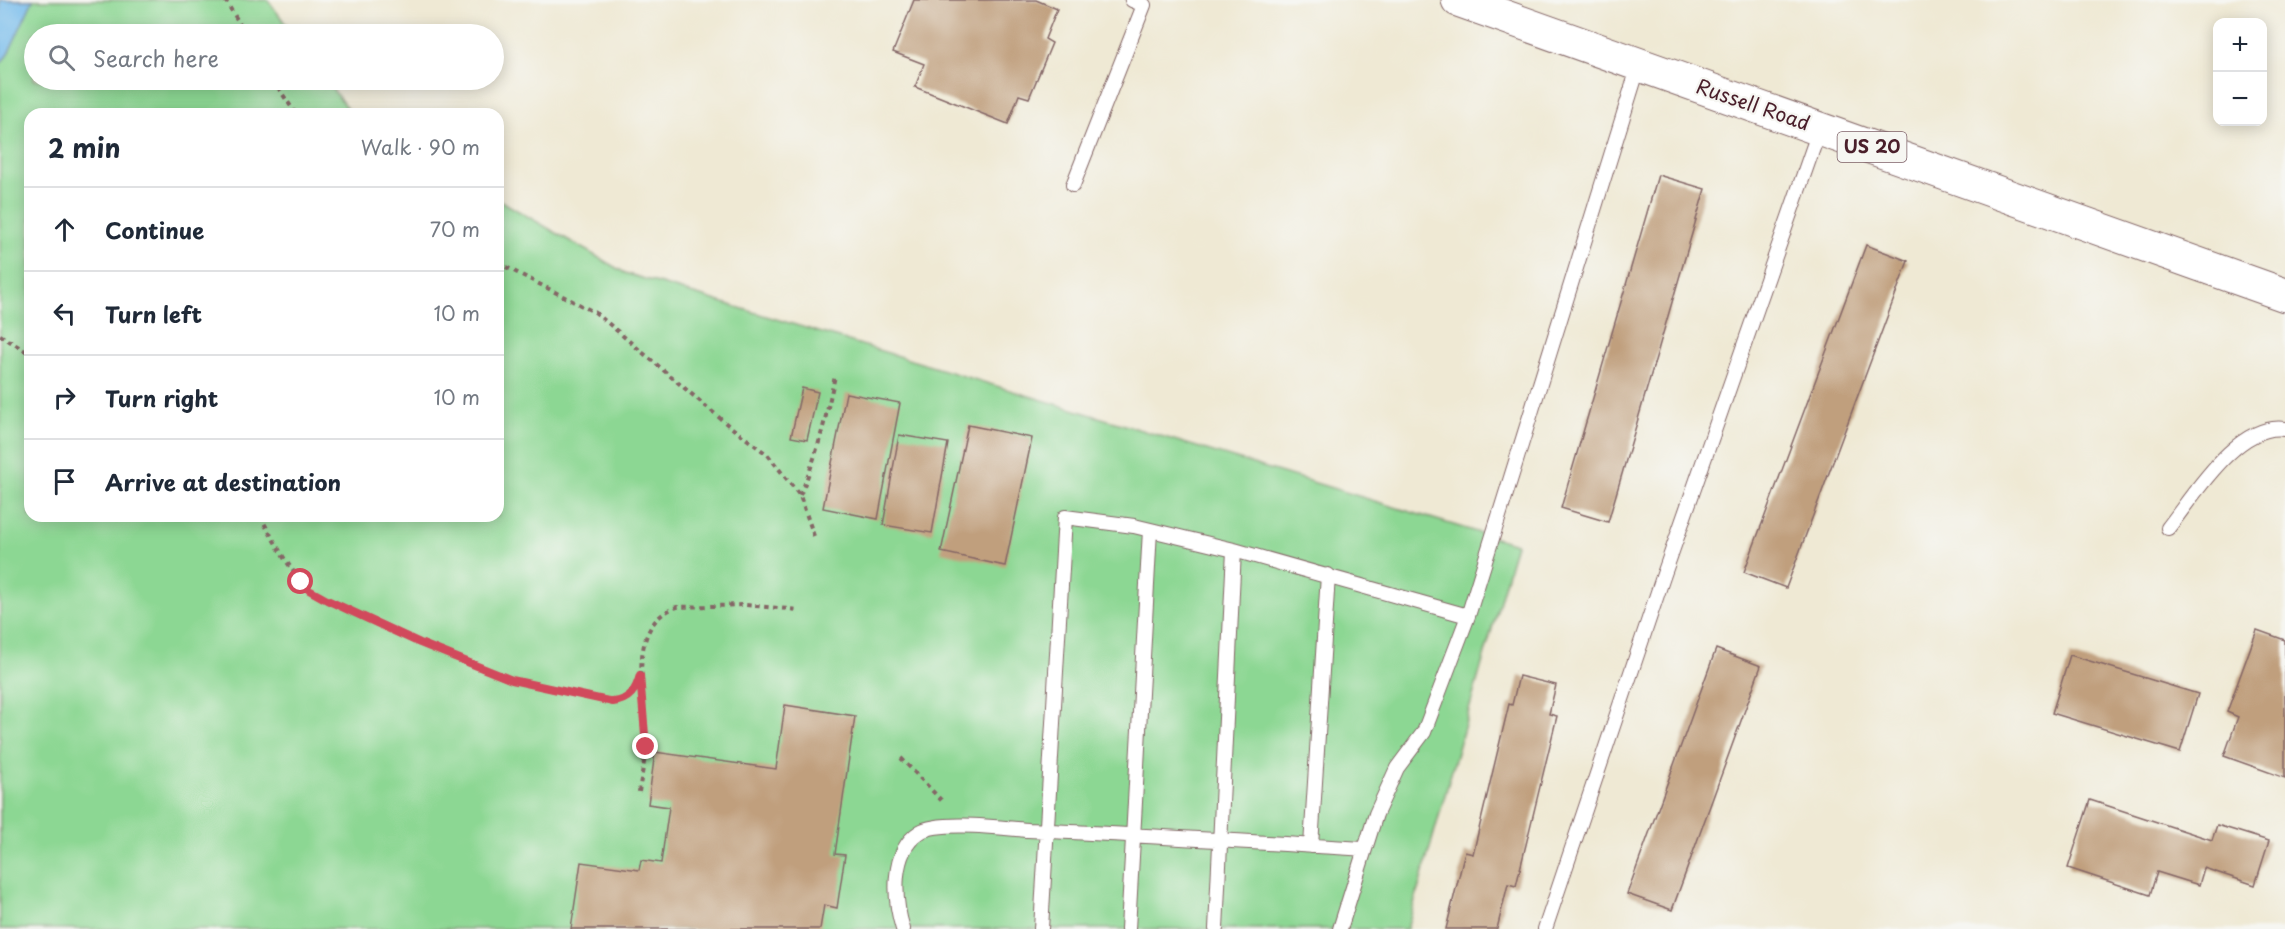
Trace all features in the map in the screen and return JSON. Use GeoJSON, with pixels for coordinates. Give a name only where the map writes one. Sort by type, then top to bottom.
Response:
{"type":"FeatureCollection","features":[{"type":"Feature","properties":{"kind":"main road","name":"Russell Road"},"geometry":{"type":"LineString","coordinates":[[1458,0],[2285,295]]}},
{"type":"Feature","properties":{"kind":"lane"},"geometry":{"type":"LineString","coordinates":[[1073,185],[1140,2]]}},
{"type":"Feature","properties":{"kind":"lane"},"geometry":{"type":"LineString","coordinates":[[1340,929],[1376,814],[1397,768],[1424,732],[1468,616],[1639,64]]}},
{"type":"Feature","properties":{"kind":"lane"},"geometry":{"type":"LineString","coordinates":[[1545,929],[1663,577],[1820,128]]}},
{"type":"Feature","properties":{"kind":"lane"},"geometry":{"type":"LineString","coordinates":[[2168,528],[2232,448],[2256,433],[2272,427],[2285,429]]}},
{"type":"Feature","properties":{"kind":"lane"},"geometry":{"type":"LineString","coordinates":[[1041,929],[1065,516],[1150,530],[1234,550],[1468,616]]}},
{"type":"Feature","properties":{"kind":"lane"},"geometry":{"type":"LineString","coordinates":[[1128,929],[1150,530]]}},
{"type":"Feature","properties":{"kind":"lane"},"geometry":{"type":"LineString","coordinates":[[1216,929],[1234,550]]}},
{"type":"Feature","properties":{"kind":"lane"},"geometry":{"type":"LineString","coordinates":[[1311,846],[1329,575]]}},
{"type":"Feature","properties":{"kind":"lane"},"geometry":{"type":"LineString","coordinates":[[903,929],[898,916],[897,873],[900,861],[906,845],[930,827],[1047,830],[1365,849]]}},
{"type":"Feature","properties":{"kind":"path"},"geometry":{"type":"LineString","coordinates":[[225,0],[240,24]]}},
{"type":"Feature","properties":{"kind":"path"},"geometry":{"type":"LineString","coordinates":[[280,90],[292,108]]}},
{"type":"Feature","properties":{"kind":"path"},"geometry":{"type":"LineString","coordinates":[[504,266],[596,313],[728,425],[768,455],[800,496],[815,539]]}},
{"type":"Feature","properties":{"kind":"path"},"geometry":{"type":"LineString","coordinates":[[0,335],[24,350]]}},
{"type":"Feature","properties":{"kind":"path"},"geometry":{"type":"LineString","coordinates":[[800,496],[809,476],[821,436],[835,376]]}},
{"type":"Feature","properties":{"kind":"path"},"geometry":{"type":"LineString","coordinates":[[264,522],[284,558],[309,590],[420,643],[512,680],[613,702],[620,702],[633,693],[640,675]]}},
{"type":"Feature","properties":{"kind":"path"},"geometry":{"type":"LineString","coordinates":[[639,792],[646,747],[640,675],[642,651],[656,622],[669,610],[694,606],[745,605],[799,610]]}},
{"type":"Feature","properties":{"kind":"path"},"geometry":{"type":"LineString","coordinates":[[901,758],[965,827]]}},
{"type":"Feature","properties":{"kind":"green space"},"geometry":{"type":"Polygon","coordinates":[[[0,0],[268,0],[286,24],[24,24],[24,90],[333,90],[347,108],[24,108],[24,522],[504,522],[504,202],[625,273],[1516,544],[1407,929],[0,929],[0,0]]]}},
{"type":"Feature","properties":{"kind":"water"},"geometry":{"type":"Polygon","coordinates":[[[0,0],[33,0],[8,54],[0,64],[0,0]]]}},
{"type":"Feature","properties":{"kind":"building"},"geometry":{"type":"Polygon","coordinates":[[[914,0],[1036,0],[1057,9],[1045,39],[1052,43],[1029,98],[1019,95],[1008,124],[915,87],[924,64],[893,52],[914,0]]]}},
{"type":"Feature","properties":{"kind":"building"},"geometry":{"type":"Polygon","coordinates":[[[1658,175],[1705,189],[1608,522],[1561,508],[1658,175]]]}},
{"type":"Feature","properties":{"kind":"building"},"geometry":{"type":"Polygon","coordinates":[[[1866,245],[1908,261],[1786,588],[1744,572],[1866,245]]]}},
{"type":"Feature","properties":{"kind":"building"},"geometry":{"type":"Polygon","coordinates":[[[802,388],[818,392],[807,440],[791,437],[802,388]]]}},
{"type":"Feature","properties":{"kind":"building"},"geometry":{"type":"Polygon","coordinates":[[[846,393],[900,403],[878,519],[823,508],[846,393]]]}},
{"type":"Feature","properties":{"kind":"building"},"geometry":{"type":"Polygon","coordinates":[[[968,425],[1032,438],[1005,566],[941,552],[968,425]]]}},
{"type":"Feature","properties":{"kind":"building"},"geometry":{"type":"Polygon","coordinates":[[[899,435],[948,443],[932,533],[883,525],[899,435]]]}},
{"type":"Feature","properties":{"kind":"building"},"geometry":{"type":"Polygon","coordinates":[[[2257,630],[2285,640],[2285,778],[2224,756],[2238,717],[2227,712],[2257,630]]]}},
{"type":"Feature","properties":{"kind":"building"},"geometry":{"type":"Polygon","coordinates":[[[1716,649],[1761,666],[1672,910],[1627,894],[1716,649]]]}},
{"type":"Feature","properties":{"kind":"building"},"geometry":{"type":"Polygon","coordinates":[[[2070,655],[2198,694],[2180,752],[2052,713],[2070,655]]]}},
{"type":"Feature","properties":{"kind":"building"},"geometry":{"type":"Polygon","coordinates":[[[1519,676],[1556,685],[1549,714],[1557,716],[1516,886],[1508,884],[1497,929],[1446,929],[1465,852],[1473,854],[1509,704],[1512,705],[1519,676]]]}},
{"type":"Feature","properties":{"kind":"building"},"geometry":{"type":"Polygon","coordinates":[[[785,705],[855,716],[835,854],[845,855],[837,908],[824,905],[820,929],[571,929],[581,862],[639,870],[641,860],[661,863],[669,807],[648,804],[655,752],[776,769],[785,705]]]}},
{"type":"Feature","properties":{"kind":"building"},"geometry":{"type":"Polygon","coordinates":[[[2090,800],[2212,840],[2217,825],[2269,841],[2255,885],[2204,868],[2199,885],[2157,872],[2150,895],[2068,868],[2090,800]]]}},
{"type":"Feature","properties":{"kind":"route"},"geometry":{"type":"LineString","coordinates":[[301,582],[309,590],[327,600],[420,643],[512,680],[585,697],[620,702],[633,693],[640,675],[646,747]]}}]}
